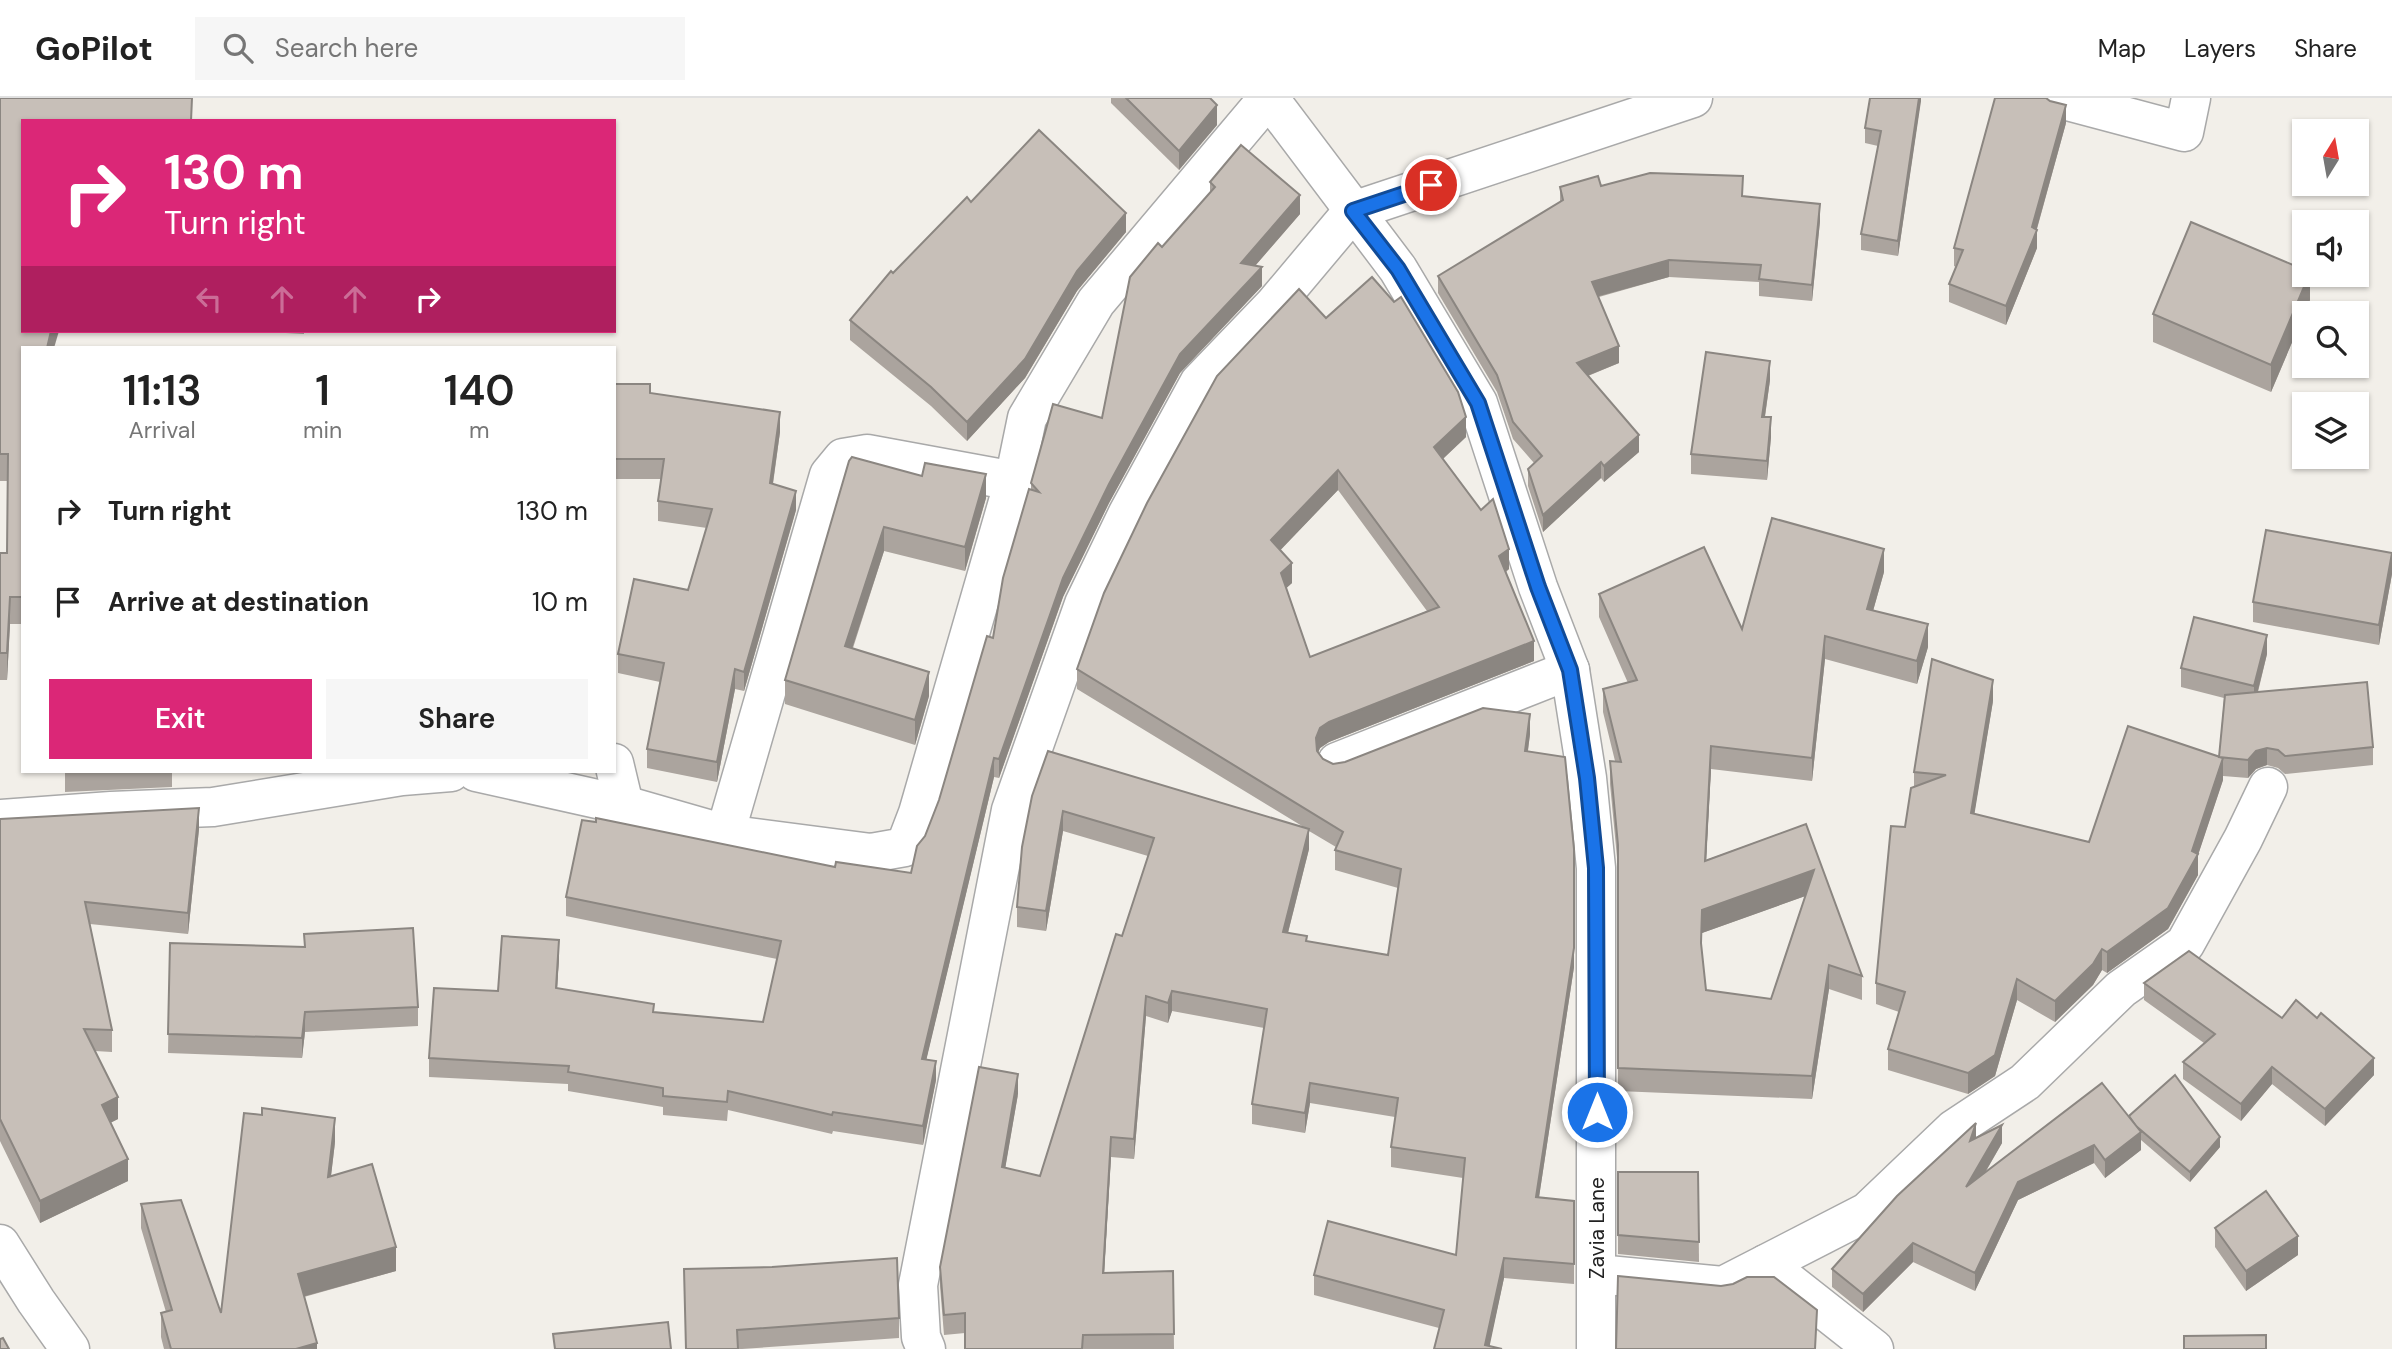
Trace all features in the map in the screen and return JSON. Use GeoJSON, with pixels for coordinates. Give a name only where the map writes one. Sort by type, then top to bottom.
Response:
{"type":"FeatureCollection","features":[{"type":"Feature","properties":{"kind":"street","name":"Zavia Lane"},"geometry":{"type":"LineString","coordinates":[[1269,98],[1398,269],[1478,403],[1538,587],[1570,670],[1587,778],[1596,868],[1596,1349]]}},
{"type":"Feature","properties":{"kind":"street"},"geometry":{"type":"LineString","coordinates":[[481,773],[624,804],[725,834],[871,853],[905,847],[918,813],[1014,481],[1027,418],[1096,302],[1269,98]]}},
{"type":"Feature","properties":{"kind":"street"},"geometry":{"type":"LineString","coordinates":[[926,1349],[922,1337],[918,1285],[1011,810],[1084,604],[1128,513],[1199,383],[1274,305],[1353,211],[1693,98]]}},
{"type":"Feature","properties":{"kind":"street"},"geometry":{"type":"LineString","coordinates":[[2056,98],[2184,132],[2191,98]]}},
{"type":"Feature","properties":{"kind":"street"},"geometry":{"type":"LineString","coordinates":[[725,834],[829,475],[843,458],[867,454],[1014,481]]}},
{"type":"Feature","properties":{"kind":"street"},"geometry":{"type":"LineString","coordinates":[[1337,762],[1570,670]]}},
{"type":"Feature","properties":{"kind":"street"},"geometry":{"type":"LineString","coordinates":[[616,771],[624,804]]}},
{"type":"Feature","properties":{"kind":"street"},"geometry":{"type":"LineString","coordinates":[[0,820],[111,811],[213,807],[402,776],[439,773]]}},
{"type":"Feature","properties":{"kind":"street"},"geometry":{"type":"LineString","coordinates":[[1597,1274],[1723,1286],[1867,1212],[1954,1129],[2025,1082],[2121,989],[2185,944],[2243,839],[2268,787]]}},
{"type":"Feature","properties":{"kind":"street"},"geometry":{"type":"LineString","coordinates":[[0,1244],[70,1349]]}},
{"type":"Feature","properties":{"kind":"street"},"geometry":{"type":"LineString","coordinates":[[1766,1264],[1874,1349]]}},
{"type":"Feature","properties":{"kind":"building"},"geometry":{"type":"Polygon","coordinates":[[[0,98],[192,98],[191,119],[21,119],[21,333],[51,333],[47,346],[21,346],[21,597],[10,597],[7,653],[0,653],[0,553],[7,553],[8,454],[0,454],[0,98]]]}},
{"type":"Feature","properties":{"kind":"building"},"geometry":{"type":"Polygon","coordinates":[[[1126,98],[1210,98],[1217,105],[1179,151],[1126,98]]]}},
{"type":"Feature","properties":{"kind":"building"},"geometry":{"type":"Polygon","coordinates":[[[1870,98],[1919,98],[1898,241],[1861,234],[1881,131],[1865,128],[1870,98]]]}},
{"type":"Feature","properties":{"kind":"building"},"geometry":{"type":"Polygon","coordinates":[[[1995,98],[2046,98],[2066,105],[2032,227],[2037,230],[2006,306],[1949,284],[1963,250],[1954,248],[1995,98]]]}},
{"type":"Feature","properties":{"kind":"building"},"geometry":{"type":"Polygon","coordinates":[[[1039,130],[1126,213],[1077,271],[1025,359],[967,422],[931,387],[850,320],[891,271],[893,273],[967,197],[971,202],[1039,130]]]}},
{"type":"Feature","properties":{"kind":"building"},"geometry":{"type":"Polygon","coordinates":[[[1241,145],[1300,195],[1241,263],[1262,267],[1180,354],[1109,484],[1063,578],[999,759],[994,758],[922,1059],[936,1061],[923,1126],[833,1112],[832,1115],[728,1091],[727,1102],[663,1096],[663,1088],[568,1072],[569,1066],[429,1058],[434,988],[498,991],[502,936],[559,940],[556,988],[654,1004],[653,1012],[763,1022],[781,941],[566,897],[582,820],[596,822],[596,818],[835,867],[836,862],[911,873],[917,846],[925,836],[939,800],[987,636],[993,638],[1003,578],[1029,489],[1039,492],[1031,483],[1053,404],[1102,418],[1130,277],[1158,243],[1162,247],[1215,187],[1210,182],[1241,145]]]}},
{"type":"Feature","properties":{"kind":"building"},"geometry":{"type":"Polygon","coordinates":[[[1650,173],[1743,176],[1742,196],[1820,204],[1812,285],[1759,279],[1761,265],[1669,260],[1592,282],[1619,346],[1577,363],[1639,435],[1604,466],[1601,462],[1543,515],[1528,469],[1542,456],[1513,422],[1497,375],[1438,276],[1563,200],[1560,187],[1598,176],[1601,186],[1650,173]]]}},
{"type":"Feature","properties":{"kind":"building"},"geometry":{"type":"Polygon","coordinates":[[[2191,222],[2292,265],[2292,287],[2304,287],[2298,301],[2292,301],[2292,315],[2271,365],[2153,314],[2191,222]]]}},
{"type":"Feature","properties":{"kind":"building"},"geometry":{"type":"Polygon","coordinates":[[[1372,277],[1394,302],[1401,297],[1458,392],[1466,417],[1434,447],[1481,510],[1493,499],[1509,549],[1499,556],[1534,641],[1329,722],[1320,728],[1316,738],[1317,751],[1323,759],[1333,764],[1345,762],[1483,708],[1530,714],[1525,751],[1565,757],[1574,849],[1574,948],[1536,1197],[1574,1201],[1574,1264],[1504,1258],[1485,1345],[1502,1349],[1434,1349],[1444,1310],[1314,1275],[1328,1221],[1456,1255],[1465,1158],[1391,1147],[1398,1098],[1310,1083],[1305,1113],[1252,1104],[1267,1009],[1172,991],[1168,1003],[1146,996],[1134,1139],[1111,1137],[1103,1273],[1173,1271],[1174,1334],[1083,1335],[1082,1349],[965,1349],[965,1313],[944,1315],[940,1267],[979,1067],[1018,1074],[1002,1167],[1040,1176],[1116,934],[1122,936],[1154,838],[1063,811],[1046,911],[1017,907],[1022,847],[1032,796],[1048,751],[1309,829],[1283,932],[1307,936],[1306,941],[1388,955],[1401,869],[1335,850],[1343,832],[1077,669],[1104,593],[1147,503],[1217,376],[1299,289],[1326,318],[1372,277]],[[1338,470],[1271,540],[1292,563],[1281,573],[1310,657],[1439,607],[1338,470]]]}},
{"type":"Feature","properties":{"kind":"building"},"geometry":{"type":"Polygon","coordinates":[[[1706,352],[1770,361],[1762,417],[1771,417],[1767,461],[1691,454],[1706,352]]]}},
{"type":"Feature","properties":{"kind":"building"},"geometry":{"type":"Polygon","coordinates":[[[616,384],[650,384],[650,393],[780,412],[770,483],[796,491],[744,672],[735,669],[717,762],[647,749],[664,663],[618,654],[634,579],[688,590],[712,509],[658,501],[664,459],[616,459],[616,384]]]}},
{"type":"Feature","properties":{"kind":"building"},"geometry":{"type":"Polygon","coordinates":[[[852,457],[922,476],[925,463],[986,474],[965,547],[884,527],[845,646],[929,672],[915,720],[785,680],[852,457]]]}},
{"type":"Feature","properties":{"kind":"building"},"geometry":{"type":"Polygon","coordinates":[[[1772,518],[1884,549],[1867,609],[1928,624],[1917,661],[1825,636],[1812,758],[1711,746],[1705,861],[1806,824],[1862,976],[1829,965],[1812,1076],[1618,1068],[1618,845],[1610,761],[1621,762],[1603,689],[1637,680],[1599,594],[1704,547],[1742,629],[1772,518]],[[1814,870],[1702,910],[1701,943],[1706,990],[1771,999],[1814,870]]]}},
{"type":"Feature","properties":{"kind":"building"},"geometry":{"type":"Polygon","coordinates":[[[2266,530],[2392,553],[2379,625],[2253,602],[2266,530]]]}},
{"type":"Feature","properties":{"kind":"building"},"geometry":{"type":"Polygon","coordinates":[[[2194,617],[2267,635],[2254,686],[2181,668],[2194,617]]]}},
{"type":"Feature","properties":{"kind":"building"},"geometry":{"type":"Polygon","coordinates":[[[1932,659],[1993,680],[1971,813],[2089,842],[2128,726],[2223,758],[2192,851],[2198,854],[2168,908],[2107,952],[2102,949],[2093,964],[2055,1001],[2017,979],[1995,1055],[1968,1073],[1888,1049],[1905,992],[1876,983],[1891,826],[1905,827],[1911,788],[1946,775],[1914,772],[1932,659]]]}},
{"type":"Feature","properties":{"kind":"building"},"geometry":{"type":"Polygon","coordinates":[[[2367,682],[2373,747],[2285,756],[2278,750],[2267,748],[2256,751],[2248,760],[2219,757],[2225,695],[2367,682]]]}},
{"type":"Feature","properties":{"kind":"building"},"geometry":{"type":"Polygon","coordinates":[[[199,808],[188,913],[85,902],[112,1030],[84,1029],[118,1097],[102,1105],[128,1159],[40,1201],[0,1119],[0,819],[199,808]]]}},
{"type":"Feature","properties":{"kind":"building"},"geometry":{"type":"Polygon","coordinates":[[[413,928],[418,1007],[305,1012],[302,1038],[168,1034],[170,943],[305,947],[304,934],[413,928]]]}},
{"type":"Feature","properties":{"kind":"building"},"geometry":{"type":"Polygon","coordinates":[[[2189,951],[2282,1018],[2296,1000],[2317,1018],[2321,1013],[2374,1058],[2325,1109],[2272,1067],[2241,1104],[2183,1062],[2215,1034],[2144,983],[2189,951]]]}},
{"type":"Feature","properties":{"kind":"building"},"geometry":{"type":"Polygon","coordinates":[[[2175,1075],[2220,1137],[2190,1172],[2136,1126],[2129,1116],[2175,1075]]]}},
{"type":"Feature","properties":{"kind":"building"},"geometry":{"type":"Polygon","coordinates":[[[2102,1083],[2141,1132],[2105,1160],[2094,1145],[2018,1182],[1975,1273],[1913,1243],[1863,1294],[1832,1269],[1897,1196],[1976,1123],[1970,1141],[2002,1125],[1966,1187],[2102,1083]]]}},
{"type":"Feature","properties":{"kind":"building"},"geometry":{"type":"Polygon","coordinates":[[[262,1108],[335,1118],[328,1177],[372,1164],[396,1247],[298,1274],[317,1343],[296,1349],[171,1349],[161,1313],[172,1310],[141,1204],[181,1200],[221,1313],[244,1113],[262,1115],[262,1108]]]}},
{"type":"Feature","properties":{"kind":"building"},"geometry":{"type":"Polygon","coordinates":[[[1618,1172],[1698,1172],[1699,1242],[1618,1235],[1618,1172]]]}},
{"type":"Feature","properties":{"kind":"building"},"geometry":{"type":"Polygon","coordinates":[[[2266,1191],[2298,1236],[2246,1271],[2215,1228],[2266,1191]]]}},
{"type":"Feature","properties":{"kind":"building"},"geometry":{"type":"Polygon","coordinates":[[[897,1258],[899,1318],[737,1330],[738,1349],[686,1349],[684,1269],[772,1267],[897,1258]]]}},
{"type":"Feature","properties":{"kind":"building"},"geometry":{"type":"Polygon","coordinates":[[[1618,1276],[1721,1286],[1747,1277],[1774,1277],[1817,1310],[1815,1349],[1616,1349],[1618,1276]]]}},
{"type":"Feature","properties":{"kind":"building"},"geometry":{"type":"Polygon","coordinates":[[[668,1322],[671,1349],[555,1349],[553,1334],[668,1322]]]}},
{"type":"Feature","properties":{"kind":"building"},"geometry":{"type":"Polygon","coordinates":[[[2266,1335],[2266,1349],[2184,1349],[2184,1336],[2266,1335]]]}},
{"type":"Feature","properties":{"kind":"building"},"geometry":{"type":"Polygon","coordinates":[[[3,1338],[9,1349],[0,1349],[0,1339],[3,1338]]]}},
{"type":"Feature","properties":{"kind":"route"},"geometry":{"type":"LineString","coordinates":[[1431,185],[1353,211],[1398,269],[1478,403],[1538,587],[1570,670],[1587,778],[1596,868],[1597,1112]]}}]}
